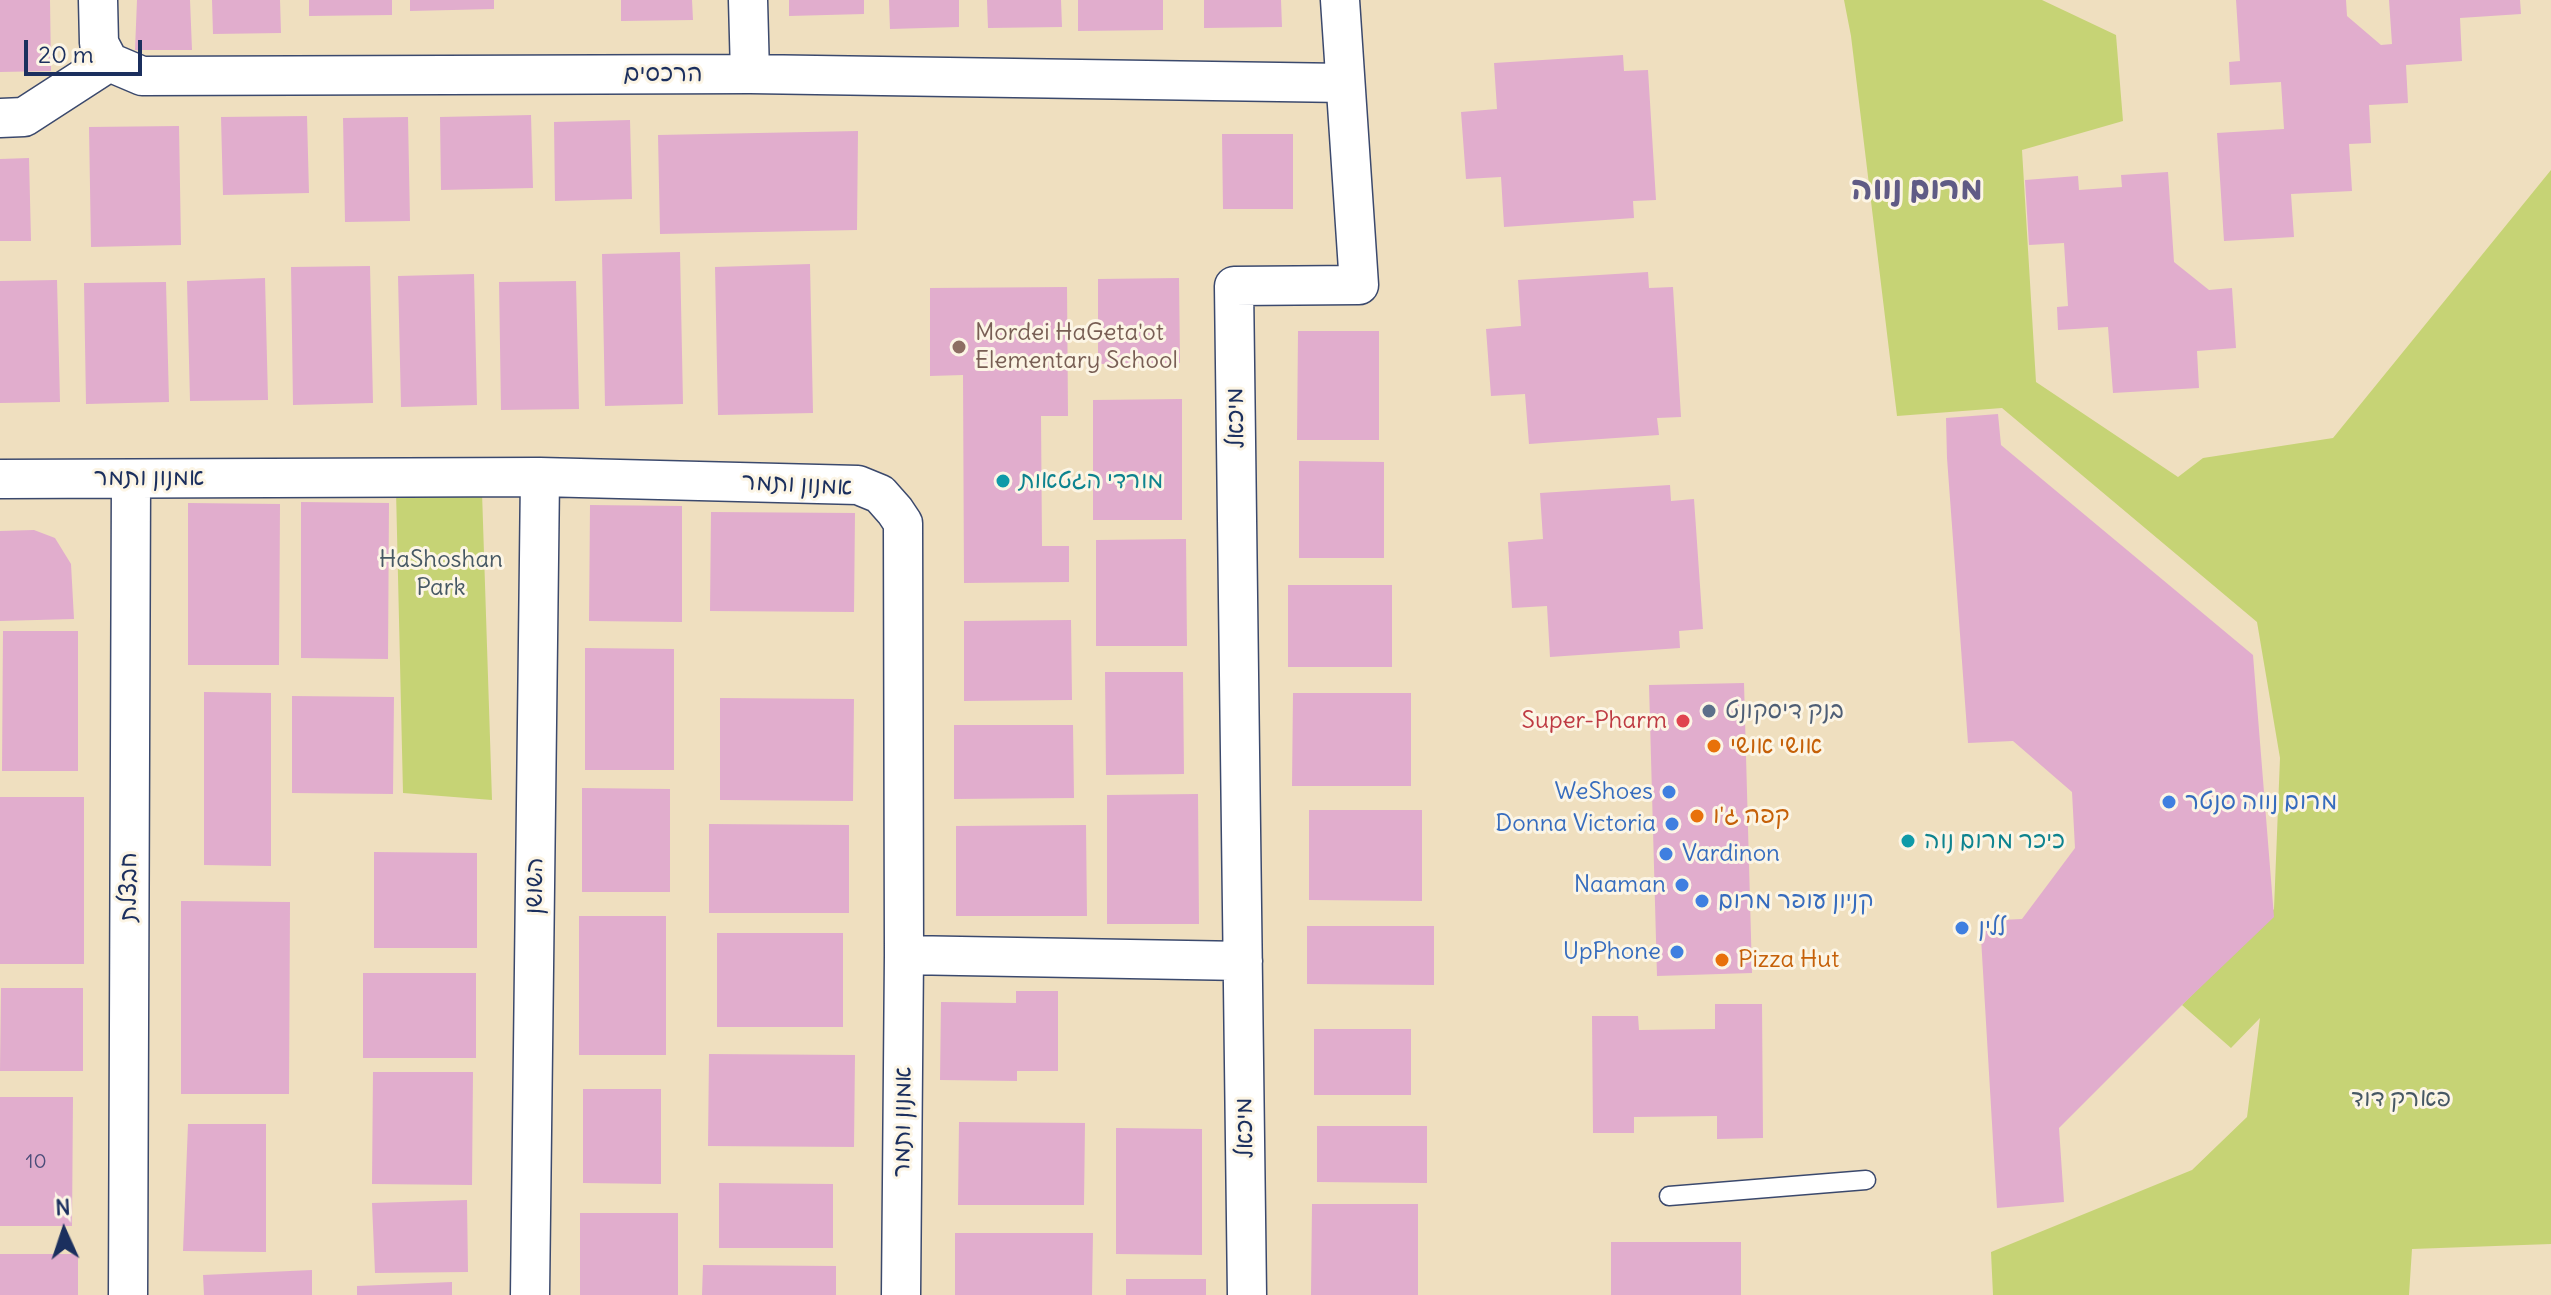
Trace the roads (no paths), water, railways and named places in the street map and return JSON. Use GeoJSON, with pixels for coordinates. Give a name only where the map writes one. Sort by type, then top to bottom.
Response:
{"type":"FeatureCollection","features":[{"type":"Feature","properties":{"kind":"street"},"geometry":{"type":"LineString","coordinates":[[0,118],[24,117],[109,62],[99,43],[98,0]]}},
{"type":"Feature","properties":{"kind":"street"},"geometry":{"type":"LineString","coordinates":[[748,0],[750,74]]}},
{"type":"Feature","properties":{"kind":"street","name":"מיכאל"},"geometry":{"type":"LineString","coordinates":[[1247,1295],[1234,286],[1359,285],[1340,0]]}},
{"type":"Feature","properties":{"kind":"street","name":"הרכסים"},"geometry":{"type":"LineString","coordinates":[[109,62],[142,76],[750,74],[1345,83]]}},
{"type":"Feature","properties":{"kind":"street","name":"אמנון ותמר"},"geometry":{"type":"LineString","coordinates":[[0,479],[540,477],[858,485],[880,494],[903,523],[901,1295]]}},
{"type":"Feature","properties":{"kind":"street","name":"השושן"},"geometry":{"type":"LineString","coordinates":[[530,1295],[540,477]]}},
{"type":"Feature","properties":{"kind":"street","name":"חבצלת"},"geometry":{"type":"LineString","coordinates":[[128,1295],[131,479]]}},
{"type":"Feature","properties":{"kind":"street"},"geometry":{"type":"LineString","coordinates":[[904,955],[1243,961]]}},
{"type":"Feature","properties":{"kind":"lane"},"geometry":{"type":"LineString","coordinates":[[1669,1196],[1866,1180]]}},
{"type":"Feature","properties":{"kind":"place","name":"Mordei HaGeta'ot Elementary School"},"geometry":{"type":"Point","coordinates":[959,347]}},
{"type":"Feature","properties":{"kind":"place","name":"מורדי הגטאות"},"geometry":{"type":"Point","coordinates":[1003,481]}},
{"type":"Feature","properties":{"kind":"place","name":"בנק דיסקונט"},"geometry":{"type":"Point","coordinates":[1709,711]}},
{"type":"Feature","properties":{"kind":"place","name":"Super-Pharm"},"geometry":{"type":"Point","coordinates":[1683,721]}},
{"type":"Feature","properties":{"kind":"place","name":"אושי אושי"},"geometry":{"type":"Point","coordinates":[1714,746]}},
{"type":"Feature","properties":{"kind":"place","name":"WeShoes"},"geometry":{"type":"Point","coordinates":[1669,792]}},
{"type":"Feature","properties":{"kind":"place","name":"מרום נווה סנטר"},"geometry":{"type":"Point","coordinates":[2169,802]}},
{"type":"Feature","properties":{"kind":"place","name":"קפה ג'ו"},"geometry":{"type":"Point","coordinates":[1697,816]}},
{"type":"Feature","properties":{"kind":"place","name":"Donna Victoria"},"geometry":{"type":"Point","coordinates":[1672,824]}},
{"type":"Feature","properties":{"kind":"place","name":"כיכר מרום נוה"},"geometry":{"type":"Point","coordinates":[1908,841]}},
{"type":"Feature","properties":{"kind":"place","name":"Vardinon"},"geometry":{"type":"Point","coordinates":[1666,854]}},
{"type":"Feature","properties":{"kind":"place","name":"Naaman"},"geometry":{"type":"Point","coordinates":[1682,885]}},
{"type":"Feature","properties":{"kind":"place","name":"קניון עופר מרום"},"geometry":{"type":"Point","coordinates":[1702,901]}},
{"type":"Feature","properties":{"kind":"place","name":"ללין"},"geometry":{"type":"Point","coordinates":[1962,928]}},
{"type":"Feature","properties":{"kind":"place","name":"UpPhone"},"geometry":{"type":"Point","coordinates":[1677,952]}},
{"type":"Feature","properties":{"kind":"place","name":"Pizza Hut"},"geometry":{"type":"Point","coordinates":[1722,960]}},
{"type":"Feature","properties":{"kind":"district","name":"מרום נווה"},"geometry":{"type":"Point","coordinates":[1917,190]}},
{"type":"Feature","properties":{"kind":"park label","name":"HaShoshan Park"},"geometry":{"type":"Point","coordinates":[441,574]}},
{"type":"Feature","properties":{"kind":"park label","name":"פארק דוד"},"geometry":{"type":"Point","coordinates":[2401,1099]}}]}
